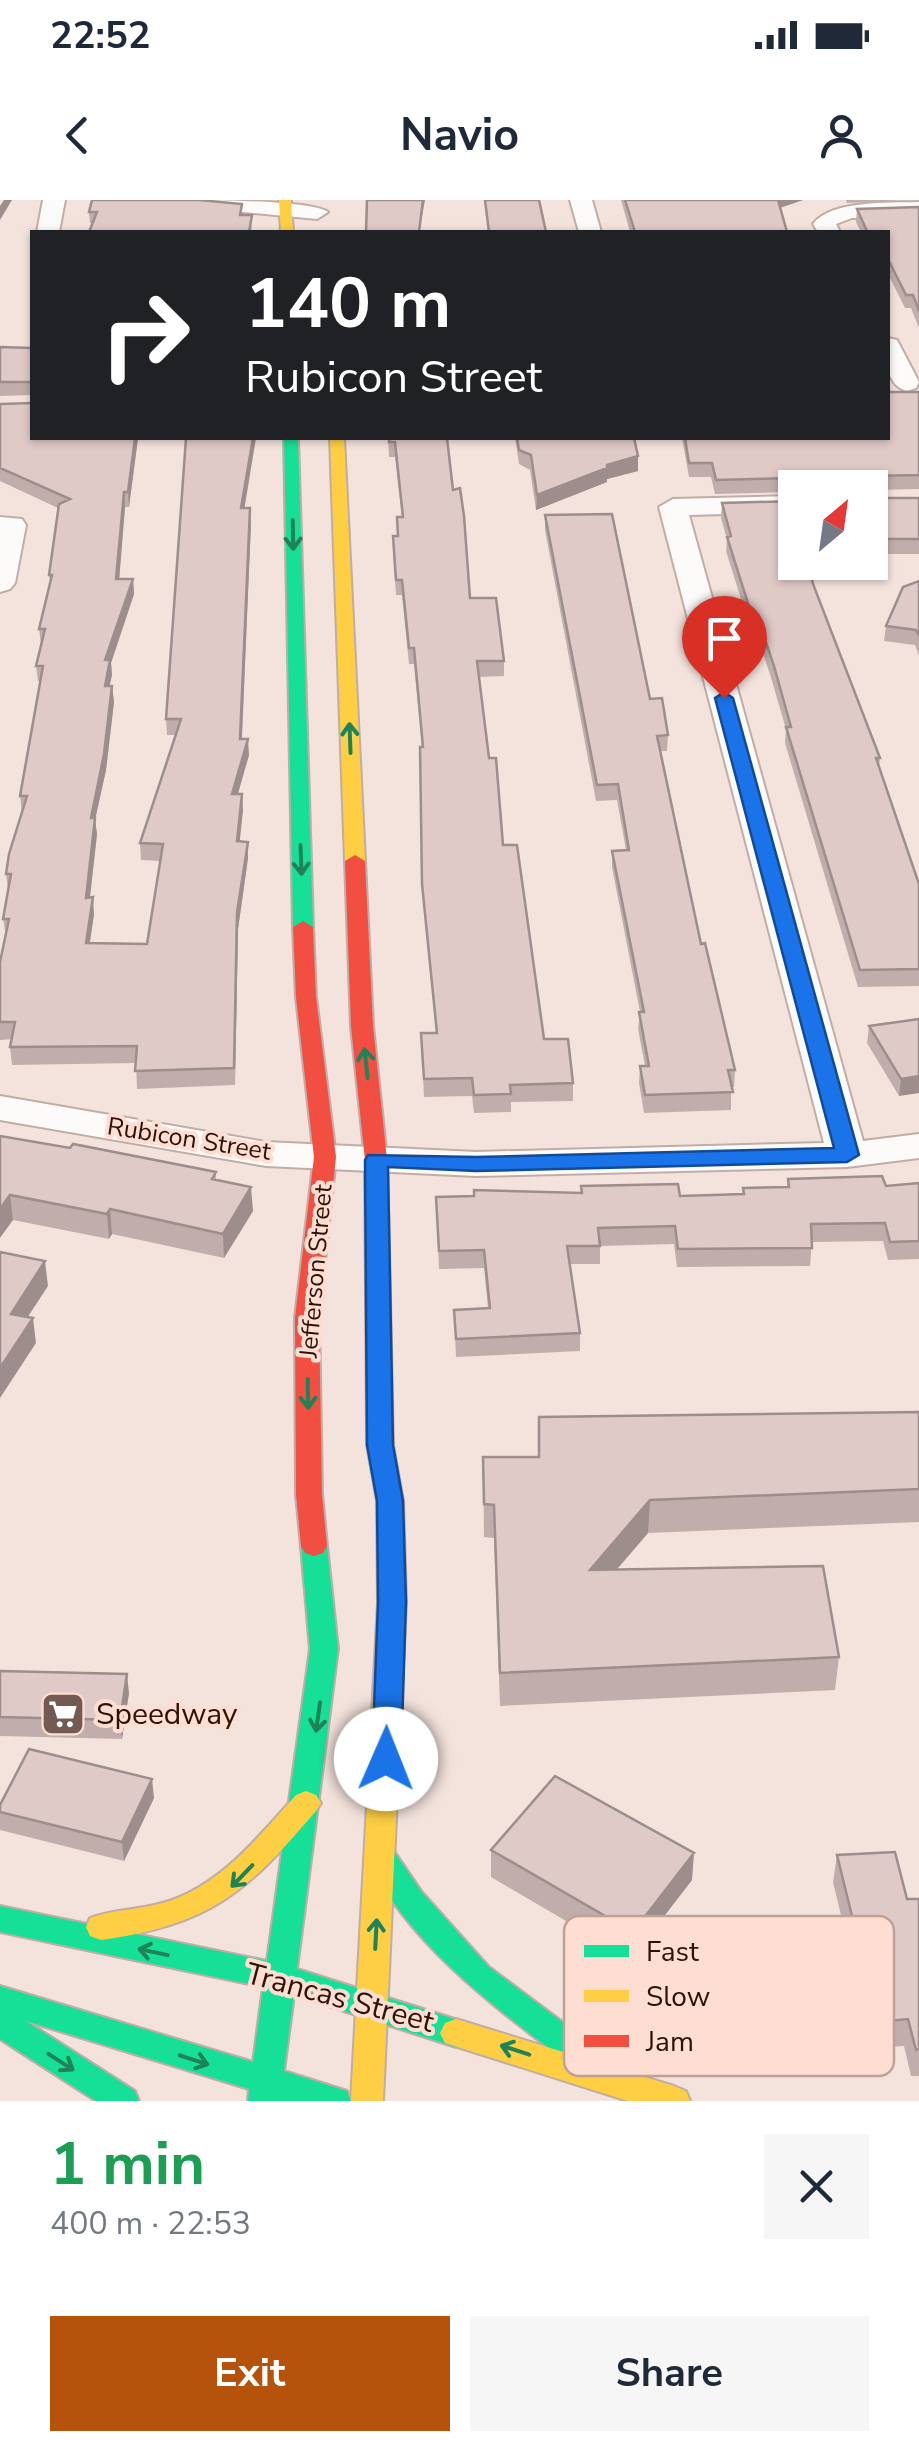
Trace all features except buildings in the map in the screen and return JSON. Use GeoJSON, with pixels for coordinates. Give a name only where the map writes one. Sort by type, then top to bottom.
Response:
{"type":"FeatureCollection","features":[{"type":"Feature","properties":{"kind":"main road","name":"Jefferson Street"},"geometry":{"type":"LineString","coordinates":[[265,2092],[324,1649],[309,1494],[307,1318],[325,1157],[306,997],[296,723],[292,440]]}},
{"type":"Feature","properties":{"kind":"main road"},"geometry":{"type":"LineString","coordinates":[[337,440],[362,1026],[376,1160],[380,1445],[390,1501],[392,1602],[367,2101]]}},
{"type":"Feature","properties":{"kind":"main road"},"geometry":{"type":"LineString","coordinates":[[48,1930],[151,1924],[190,1913],[232,1887],[306,1803]]}},
{"type":"Feature","properties":{"kind":"main road"},"geometry":{"type":"LineString","coordinates":[[380,1856],[410,1900],[478,1976],[564,2040]]}},
{"type":"Feature","properties":{"kind":"main road","name":"Trancas Street"},"geometry":{"type":"LineString","coordinates":[[0,1919],[282,1978],[564,2066]]}},
{"type":"Feature","properties":{"kind":"main road"},"geometry":{"type":"LineString","coordinates":[[0,2000],[265,2092],[335,2101]]}},
{"type":"Feature","properties":{"kind":"main road"},"geometry":{"type":"LineString","coordinates":[[0,2022],[124,2101]]}},
{"type":"Feature","properties":{"kind":"main road","name":"Trancas Street"},"geometry":{"type":"LineString","coordinates":[[595,2076],[674,2101]]}},
{"type":"Feature","properties":{"kind":"main road"},"geometry":{"type":"LineString","coordinates":[[612,2076],[625,2086]]}},
{"type":"Feature","properties":{"kind":"street"},"geometry":{"type":"LineString","coordinates":[[48,230],[54,200]]}},
{"type":"Feature","properties":{"kind":"street"},"geometry":{"type":"LineString","coordinates":[[188,200],[318,215]]}},
{"type":"Feature","properties":{"kind":"street"},"geometry":{"type":"LineString","coordinates":[[580,200],[589,230]]}},
{"type":"Feature","properties":{"kind":"street"},"geometry":{"type":"LineString","coordinates":[[832,223],[919,209]]}},
{"type":"Feature","properties":{"kind":"street"},"geometry":{"type":"LineString","coordinates":[[890,351],[904,383]]}},
{"type":"Feature","properties":{"kind":"street"},"geometry":{"type":"LineString","coordinates":[[778,504],[673,507],[847,1155]]}},
{"type":"Feature","properties":{"kind":"street"},"geometry":{"type":"LineString","coordinates":[[0,525],[12,525],[0,583]]}},
{"type":"Feature","properties":{"kind":"street","name":"Rubicon Street"},"geometry":{"type":"LineString","coordinates":[[0,1108],[266,1154],[376,1160],[476,1164],[847,1155],[919,1146]]}},
{"type":"Feature","properties":{"kind":"traffic: fast"},"geometry":{"type":"LineString","coordinates":[[291,440],[303,927]]}},
{"type":"Feature","properties":{"kind":"traffic: fast"},"geometry":{"type":"LineString","coordinates":[[264,2101],[324,1649],[314,1546]]}},
{"type":"Feature","properties":{"kind":"traffic: fast"},"geometry":{"type":"LineString","coordinates":[[380,1856],[410,1900],[478,1976],[564,2041]]}},
{"type":"Feature","properties":{"kind":"traffic: fast"},"geometry":{"type":"LineString","coordinates":[[0,1919],[282,1978],[456,2033]]}},
{"type":"Feature","properties":{"kind":"traffic: fast"},"geometry":{"type":"LineString","coordinates":[[0,2000],[335,2101]]}},
{"type":"Feature","properties":{"kind":"traffic: fast"},"geometry":{"type":"LineString","coordinates":[[0,2022],[123,2101]]}},
{"type":"Feature","properties":{"kind":"traffic: slow"},"geometry":{"type":"LineString","coordinates":[[285,200],[287,230]]}},
{"type":"Feature","properties":{"kind":"traffic: slow"},"geometry":{"type":"LineString","coordinates":[[337,440],[355,861]]}},
{"type":"Feature","properties":{"kind":"traffic: slow"},"geometry":{"type":"LineString","coordinates":[[367,2101],[392,1602],[390,1501],[380,1445],[378,1300]]}},
{"type":"Feature","properties":{"kind":"traffic: slow"},"geometry":{"type":"LineString","coordinates":[[101,1927],[169,1914],[218,1891],[260,1855],[306,1803]]}},
{"type":"Feature","properties":{"kind":"traffic: slow"},"geometry":{"type":"LineString","coordinates":[[456,2033],[564,2067]]}},
{"type":"Feature","properties":{"kind":"traffic: slow"},"geometry":{"type":"LineString","coordinates":[[594,2076],[674,2101]]}},
{"type":"Feature","properties":{"kind":"traffic: jam"},"geometry":{"type":"LineString","coordinates":[[355,861],[362,1026],[376,1160],[378,1300]]}},
{"type":"Feature","properties":{"kind":"traffic: jam"},"geometry":{"type":"LineString","coordinates":[[303,927],[306,997],[325,1157],[307,1318],[309,1494],[314,1546]]}},
{"type":"Feature","properties":{"kind":"place","name":"Speedway"},"geometry":{"type":"Point","coordinates":[63,1714]}},
{"type":"Feature","properties":{"kind":"route"},"geometry":{"type":"LineString","coordinates":[[386,1759],[392,1602],[390,1501],[380,1445],[376,1160],[476,1164],[847,1155],[724,698]]}}]}
